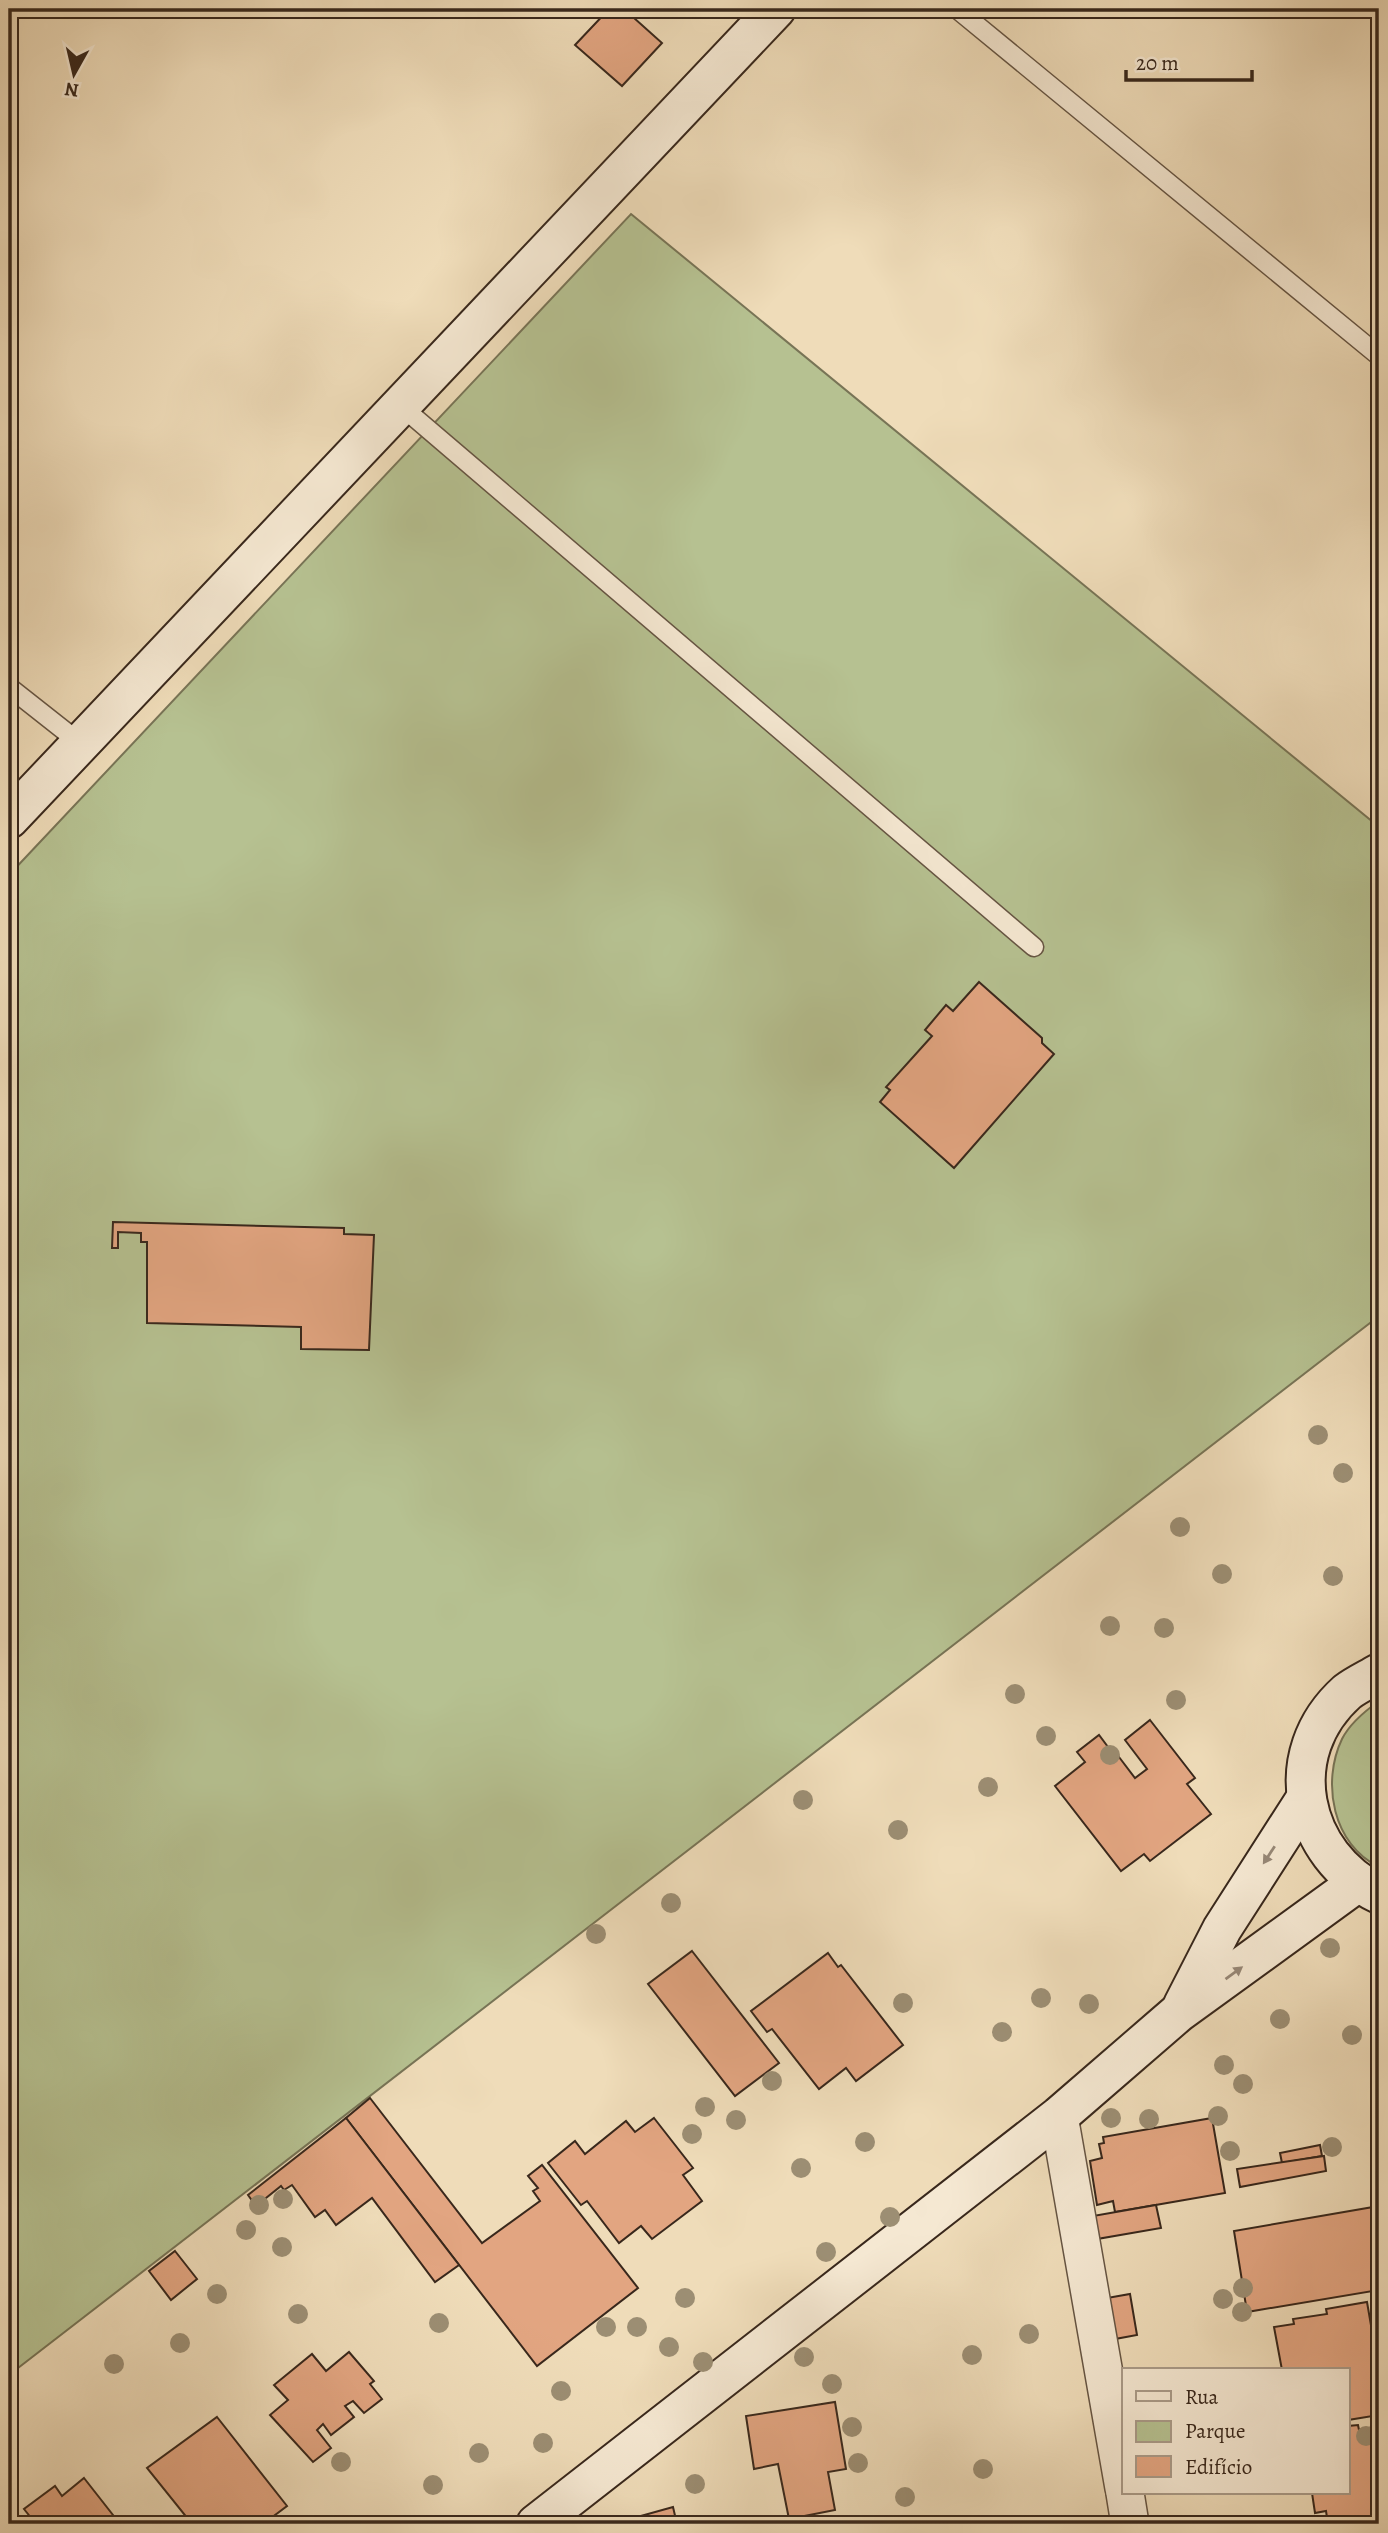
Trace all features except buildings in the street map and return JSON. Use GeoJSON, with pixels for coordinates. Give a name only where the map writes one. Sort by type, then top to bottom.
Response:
{"type":"FeatureCollection","features":[{"type":"Feature","properties":{"kind":"street"},"geometry":{"type":"LineString","coordinates":[[9,819],[776,9]]}},
{"type":"Feature","properties":{"kind":"street"},"geometry":{"type":"LineString","coordinates":[[536,2524],[1059,2116],[1178,2013],[1368,1888],[1338,1866],[1322,1846],[1311,1822],[1306,1798],[1308,1759],[1322,1722],[1347,1692],[1379,1673]]}},
{"type":"Feature","properties":{"kind":"street"},"geometry":{"type":"LineString","coordinates":[[1178,2013],[1222,1929],[1306,1798]]}},
{"type":"Feature","properties":{"kind":"street"},"geometry":{"type":"LineString","coordinates":[[1059,2116],[1122,2478]]}},
{"type":"Feature","properties":{"kind":"street"},"geometry":{"type":"LineString","coordinates":[[1125,2494],[1130,2524]]}},
{"type":"Feature","properties":{"kind":"lane"},"geometry":{"type":"LineString","coordinates":[[957,9],[1379,356]]}},
{"type":"Feature","properties":{"kind":"lane"},"geometry":{"type":"LineString","coordinates":[[401,406],[1034,947]]}},
{"type":"Feature","properties":{"kind":"lane"},"geometry":{"type":"LineString","coordinates":[[9,687],[80,743]]}},
{"type":"Feature","properties":{"kind":"green space"},"geometry":{"type":"Polygon","coordinates":[[[631,214],[1379,827],[1379,1316],[9,2375],[9,875],[631,214]]]}},
{"type":"Feature","properties":{"kind":"green space"},"geometry":{"type":"Polygon","coordinates":[[[1379,1701],[1379,1867],[1363,1857],[1342,1828],[1335,1811],[1332,1774],[1345,1733],[1363,1713],[1379,1701]]]}}]}
